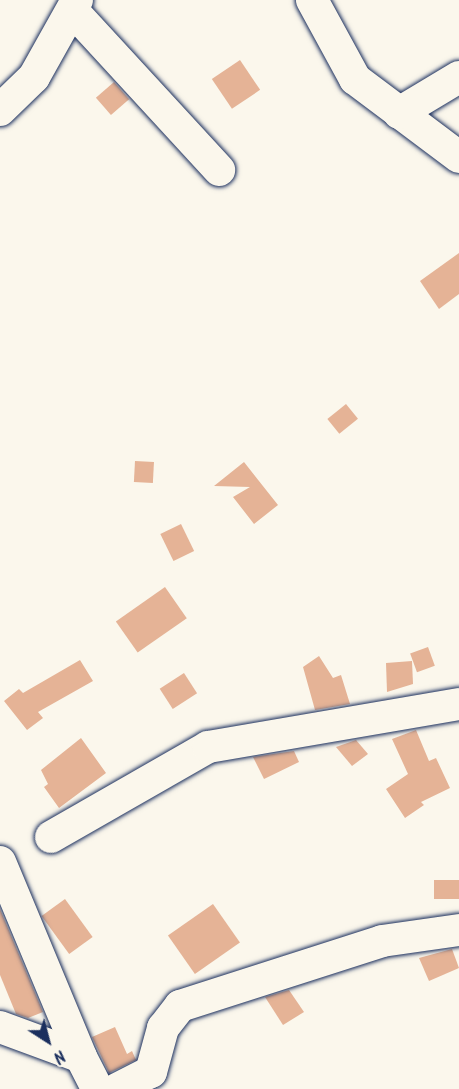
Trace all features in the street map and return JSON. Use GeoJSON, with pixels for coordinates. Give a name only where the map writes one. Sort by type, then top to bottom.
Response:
{"type":"FeatureCollection","features":[{"type":"Feature","properties":{"kind":"street"},"geometry":{"type":"LineString","coordinates":[[312,0],[355,80],[459,157]]}},
{"type":"Feature","properties":{"kind":"street"},"geometry":{"type":"LineString","coordinates":[[0,110],[34,77],[75,5],[219,170]]}},
{"type":"Feature","properties":{"kind":"street"},"geometry":{"type":"LineString","coordinates":[[399,112],[459,77]]}},
{"type":"Feature","properties":{"kind":"street"},"geometry":{"type":"LineString","coordinates":[[51,837],[208,747],[459,704]]}},
{"type":"Feature","properties":{"kind":"street"},"geometry":{"type":"LineString","coordinates":[[0,862],[81,1057],[97,1089]]}},
{"type":"Feature","properties":{"kind":"street"},"geometry":{"type":"LineString","coordinates":[[117,1089],[152,1072],[163,1028],[180,1006],[382,941],[459,930]]}},
{"type":"Feature","properties":{"kind":"street"},"geometry":{"type":"LineString","coordinates":[[0,1027],[81,1057]]}},
{"type":"Feature","properties":{"kind":"building"},"geometry":{"type":"Polygon","coordinates":[[[240,60],[260,90],[232,109],[212,79],[240,60]]]}},
{"type":"Feature","properties":{"kind":"building"},"geometry":{"type":"Polygon","coordinates":[[[114,82],[129,99],[111,115],[96,98],[114,82]]]}},
{"type":"Feature","properties":{"kind":"building"},"geometry":{"type":"Polygon","coordinates":[[[459,253],[459,294],[439,309],[420,281],[459,253]]]}},
{"type":"Feature","properties":{"kind":"building"},"geometry":{"type":"Polygon","coordinates":[[[346,404],[358,419],[339,434],[327,419],[346,404]]]}},
{"type":"Feature","properties":{"kind":"building"},"geometry":{"type":"Polygon","coordinates":[[[135,461],[154,462],[153,483],[134,482],[135,461]]]}},
{"type":"Feature","properties":{"kind":"building"},"geometry":{"type":"Polygon","coordinates":[[[244,462],[278,505],[254,524],[233,497],[250,487],[214,486],[244,462]]]}},
{"type":"Feature","properties":{"kind":"building"},"geometry":{"type":"Polygon","coordinates":[[[181,524],[194,551],[173,561],[160,534],[181,524]]]}},
{"type":"Feature","properties":{"kind":"building"},"geometry":{"type":"Polygon","coordinates":[[[165,587],[187,618],[138,653],[116,621],[165,587]]]}},
{"type":"Feature","properties":{"kind":"building"},"geometry":{"type":"Polygon","coordinates":[[[428,647],[435,666],[417,672],[410,653],[428,647]]]}},
{"type":"Feature","properties":{"kind":"building"},"geometry":{"type":"Polygon","coordinates":[[[319,656],[333,678],[341,675],[350,704],[315,710],[303,667],[319,656]]]}},
{"type":"Feature","properties":{"kind":"building"},"geometry":{"type":"Polygon","coordinates":[[[80,660],[93,681],[38,712],[43,718],[27,730],[4,701],[19,689],[23,693],[80,660]]]}},
{"type":"Feature","properties":{"kind":"building"},"geometry":{"type":"Polygon","coordinates":[[[412,661],[413,684],[387,692],[386,663],[412,661]]]}},
{"type":"Feature","properties":{"kind":"building"},"geometry":{"type":"Polygon","coordinates":[[[184,673],[197,693],[173,709],[160,689],[184,673]]]}},
{"type":"Feature","properties":{"kind":"building"},"geometry":{"type":"Polygon","coordinates":[[[416,730],[429,761],[436,758],[450,788],[421,802],[424,805],[405,818],[386,789],[408,774],[392,739],[416,730]]]}},
{"type":"Feature","properties":{"kind":"building"},"geometry":{"type":"Polygon","coordinates":[[[81,738],[106,773],[59,808],[44,787],[48,784],[41,770],[81,738]]]}},
{"type":"Feature","properties":{"kind":"building"},"geometry":{"type":"Polygon","coordinates":[[[356,740],[368,754],[352,766],[336,747],[356,740]]]}},
{"type":"Feature","properties":{"kind":"building"},"geometry":{"type":"Polygon","coordinates":[[[294,751],[299,762],[264,779],[253,757],[294,751]]]}},
{"type":"Feature","properties":{"kind":"building"},"geometry":{"type":"Polygon","coordinates":[[[434,880],[459,880],[459,899],[434,899],[434,880]]]}},
{"type":"Feature","properties":{"kind":"building"},"geometry":{"type":"Polygon","coordinates":[[[65,899],[93,937],[69,954],[42,916],[65,899]]]}},
{"type":"Feature","properties":{"kind":"building"},"geometry":{"type":"Polygon","coordinates":[[[213,904],[240,943],[195,974],[168,936],[213,904]]]}},
{"type":"Feature","properties":{"kind":"building"},"geometry":{"type":"Polygon","coordinates":[[[0,909],[43,1012],[28,1018],[16,1014],[0,975],[0,909]]]}},
{"type":"Feature","properties":{"kind":"building"},"geometry":{"type":"Polygon","coordinates":[[[452,949],[459,968],[429,981],[419,958],[452,949]]]}},
{"type":"Feature","properties":{"kind":"building"},"geometry":{"type":"Polygon","coordinates":[[[289,990],[304,1012],[283,1025],[265,997],[289,990]]]}},
{"type":"Feature","properties":{"kind":"building"},"geometry":{"type":"Polygon","coordinates":[[[115,1027],[127,1054],[132,1051],[136,1060],[109,1073],[92,1037],[115,1027]]]}}]}
